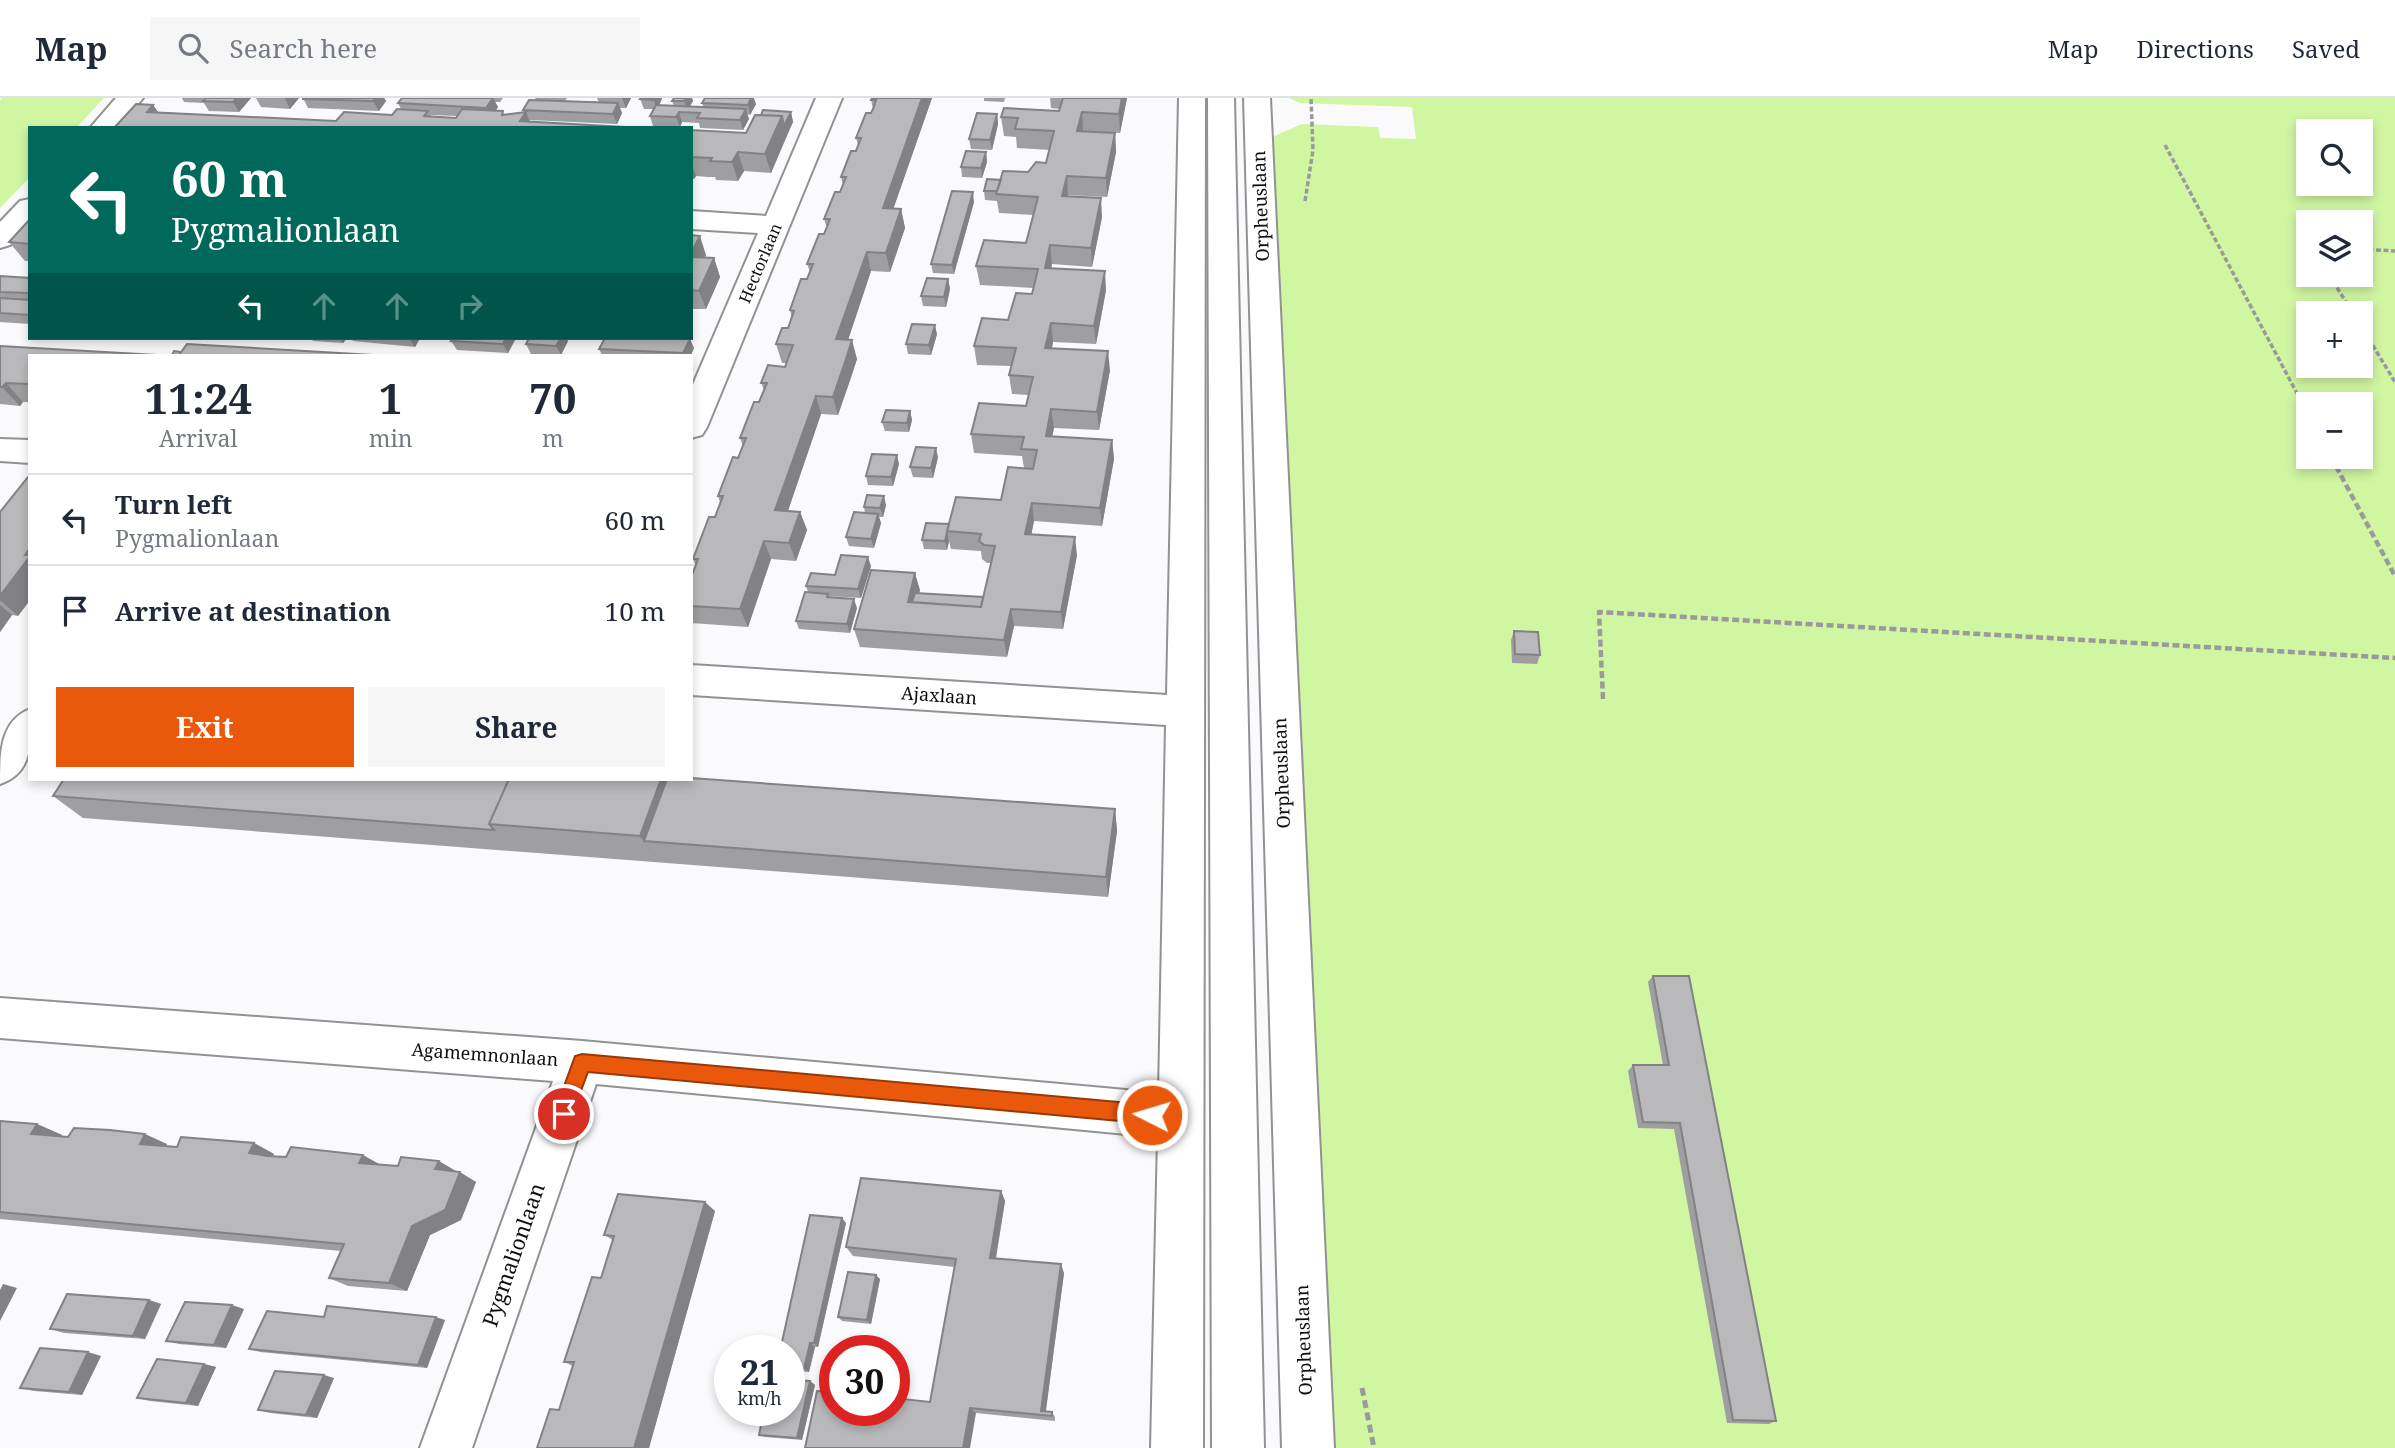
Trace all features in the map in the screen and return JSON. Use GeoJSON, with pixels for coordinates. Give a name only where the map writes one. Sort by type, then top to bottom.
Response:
{"type":"FeatureCollection","features":[{"type":"Feature","properties":{"kind":"street"},"geometry":{"type":"LineString","coordinates":[[105,126],[130,98]]}},
{"type":"Feature","properties":{"kind":"street","name":"Hectorlaan"},"geometry":{"type":"LineString","coordinates":[[693,422],[829,98]]}},
{"type":"Feature","properties":{"kind":"street"},"geometry":{"type":"LineString","coordinates":[[1177,1448],[1192,98]]}},
{"type":"Feature","properties":{"kind":"street"},"geometry":{"type":"LineString","coordinates":[[1221,98],[1238,1448]]}},
{"type":"Feature","properties":{"kind":"street","name":"Orpheuslaan"},"geometry":{"type":"LineString","coordinates":[[1256,98],[1308,1448]]}},
{"type":"Feature","properties":{"kind":"street"},"geometry":{"type":"LineString","coordinates":[[0,239],[28,209]]}},
{"type":"Feature","properties":{"kind":"street"},"geometry":{"type":"LineString","coordinates":[[693,220],[776,225]]}},
{"type":"Feature","properties":{"kind":"street"},"geometry":{"type":"LineString","coordinates":[[0,450],[28,452]]}},
{"type":"Feature","properties":{"kind":"street","name":"Ajaxlaan"},"geometry":{"type":"LineString","coordinates":[[693,680],[1186,712]]}},
{"type":"Feature","properties":{"kind":"street"},"geometry":{"type":"LineString","coordinates":[[0,768],[28,727]]}},
{"type":"Feature","properties":{"kind":"street","name":"Agamemnonlaan"},"geometry":{"type":"LineString","coordinates":[[0,1018],[582,1062],[1180,1117]]}},
{"type":"Feature","properties":{"kind":"street","name":"Pygmalionlaan"},"geometry":{"type":"LineString","coordinates":[[446,1448],[582,1062]]}},
{"type":"Feature","properties":{"kind":"path"},"geometry":{"type":"LineString","coordinates":[[2165,145],[2296,392]]}},
{"type":"Feature","properties":{"kind":"path"},"geometry":{"type":"LineString","coordinates":[[2373,250],[2395,251]]}},
{"type":"Feature","properties":{"kind":"path"},"geometry":{"type":"LineString","coordinates":[[2373,346],[2395,382]]}},
{"type":"Feature","properties":{"kind":"path"},"geometry":{"type":"LineString","coordinates":[[2337,469],[2395,576]]}},
{"type":"Feature","properties":{"kind":"path"},"geometry":{"type":"LineString","coordinates":[[1603,699],[1599,612],[2395,658]]}},
{"type":"Feature","properties":{"kind":"green space"},"geometry":{"type":"Polygon","coordinates":[[[104,98],[78,126],[28,126],[28,179],[0,208],[0,100],[104,98]]]}},
{"type":"Feature","properties":{"kind":"green space"},"geometry":{"type":"Polygon","coordinates":[[[1289,98],[2395,98],[2395,1448],[1324,1448],[1267,139],[1302,124],[1378,127],[1380,138],[1416,139],[1412,107],[1300,103],[1289,98]]]}},
{"type":"Feature","properties":{"kind":"building"},"geometry":{"type":"Polygon","coordinates":[[[206,98],[237,98],[233,102],[203,101],[206,98]]]}},
{"type":"Feature","properties":{"kind":"building"},"geometry":{"type":"Polygon","coordinates":[[[303,98],[376,98],[373,101],[303,98]]]}},
{"type":"Feature","properties":{"kind":"building"},"geometry":{"type":"Polygon","coordinates":[[[402,98],[493,98],[486,108],[398,103],[402,98]]]}},
{"type":"Feature","properties":{"kind":"building"},"geometry":{"type":"Polygon","coordinates":[[[674,98],[686,98],[684,101],[672,101],[674,98]]]}},
{"type":"Feature","properties":{"kind":"building"},"geometry":{"type":"Polygon","coordinates":[[[705,98],[751,98],[748,105],[702,103],[705,98]]]}},
{"type":"Feature","properties":{"kind":"building"},"geometry":{"type":"Polygon","coordinates":[[[922,98],[883,208],[901,209],[886,253],[867,252],[836,339],[852,340],[833,397],[816,396],[775,510],[800,512],[789,543],[764,541],[740,609],[693,606],[693,573],[698,559],[693,559],[709,517],[715,517],[723,496],[718,496],[733,457],[738,458],[746,438],[740,438],[754,402],[759,402],[767,383],[761,383],[768,365],[785,367],[793,345],[776,344],[782,328],[788,328],[794,311],[790,310],[801,279],[807,279],[813,264],[807,264],[819,234],[824,234],[830,219],[824,219],[835,192],[840,192],[846,177],[841,177],[851,151],[856,151],[861,138],[856,138],[866,113],[871,113],[874,107],[876,100],[871,100],[922,98]]]}},
{"type":"Feature","properties":{"kind":"building"},"geometry":{"type":"Polygon","coordinates":[[[1063,98],[1122,98],[1119,114],[1082,112],[1077,131],[1115,133],[1106,178],[1067,176],[1062,196],[1101,198],[1091,248],[1050,245],[1045,268],[1105,271],[1094,326],[1051,323],[1045,348],[1108,351],[1097,412],[1051,409],[1046,436],[1112,440],[1100,508],[1032,503],[1025,534],[1075,537],[1061,612],[1011,609],[1004,640],[854,629],[871,570],[915,573],[908,602],[981,607],[995,546],[984,545],[979,541],[981,534],[947,531],[956,497],[1001,500],[1008,467],[1033,469],[1037,450],[1021,449],[1024,437],[971,434],[979,403],[1026,406],[1033,377],[1009,375],[1016,348],[974,346],[982,318],[1008,320],[1016,293],[1032,294],[1038,269],[976,266],[984,240],[1026,243],[1038,197],[996,194],[1003,171],[1028,172],[1036,162],[1046,163],[1054,131],[1015,129],[1018,118],[1001,117],[1004,108],[1059,111],[1063,98]]]}},
{"type":"Feature","properties":{"kind":"building"},"geometry":{"type":"Polygon","coordinates":[[[529,100],[618,103],[613,114],[523,110],[529,100]]]}},
{"type":"Feature","properties":{"kind":"building"},"geometry":{"type":"Polygon","coordinates":[[[136,104],[153,105],[147,112],[336,121],[344,112],[392,115],[397,109],[428,111],[424,116],[456,118],[462,109],[503,111],[502,115],[526,112],[520,121],[608,126],[116,126],[136,104]]]}},
{"type":"Feature","properties":{"kind":"building"},"geometry":{"type":"Polygon","coordinates":[[[656,105],[746,109],[740,120],[697,118],[700,113],[679,112],[676,117],[650,116],[656,105]]]}},
{"type":"Feature","properties":{"kind":"building"},"geometry":{"type":"Polygon","coordinates":[[[763,110],[791,112],[784,126],[782,116],[761,115],[763,110]]]}},
{"type":"Feature","properties":{"kind":"building"},"geometry":{"type":"Polygon","coordinates":[[[977,113],[997,114],[990,140],[969,139],[977,113]]]}},
{"type":"Feature","properties":{"kind":"building"},"geometry":{"type":"Polygon","coordinates":[[[755,115],[782,116],[765,154],[738,152],[732,162],[693,157],[693,130],[746,133],[755,115]]]}},
{"type":"Feature","properties":{"kind":"building"},"geometry":{"type":"Polygon","coordinates":[[[966,151],[986,152],[981,168],[961,167],[966,151]]]}},
{"type":"Feature","properties":{"kind":"building"},"geometry":{"type":"Polygon","coordinates":[[[987,179],[1001,180],[997,191],[984,191],[987,179]]]}},
{"type":"Feature","properties":{"kind":"building"},"geometry":{"type":"Polygon","coordinates":[[[952,191],[973,192],[952,265],[931,264],[952,191]]]}},
{"type":"Feature","properties":{"kind":"building"},"geometry":{"type":"Polygon","coordinates":[[[28,221],[28,244],[9,242],[28,221]]]}},
{"type":"Feature","properties":{"kind":"building"},"geometry":{"type":"Polygon","coordinates":[[[693,235],[700,236],[693,249],[693,235]]]}},
{"type":"Feature","properties":{"kind":"building"},"geometry":{"type":"Polygon","coordinates":[[[693,257],[714,258],[699,291],[693,290],[693,257]]]}},
{"type":"Feature","properties":{"kind":"building"},"geometry":{"type":"Polygon","coordinates":[[[0,276],[28,278],[28,293],[0,292],[0,276]]]}},
{"type":"Feature","properties":{"kind":"building"},"geometry":{"type":"Polygon","coordinates":[[[927,278],[948,279],[944,297],[921,296],[927,278]]]}},
{"type":"Feature","properties":{"kind":"building"},"geometry":{"type":"Polygon","coordinates":[[[0,298],[28,300],[28,315],[0,313],[0,298]]]}},
{"type":"Feature","properties":{"kind":"building"},"geometry":{"type":"Polygon","coordinates":[[[912,324],[935,325],[929,345],[906,344],[912,324]]]}},
{"type":"Feature","properties":{"kind":"building"},"geometry":{"type":"Polygon","coordinates":[[[452,340],[505,340],[503,344],[452,340]]]}},
{"type":"Feature","properties":{"kind":"building"},"geometry":{"type":"Polygon","coordinates":[[[528,340],[560,340],[556,346],[526,344],[528,340]]]}},
{"type":"Feature","properties":{"kind":"building"},"geometry":{"type":"Polygon","coordinates":[[[604,340],[690,340],[683,353],[599,349],[604,340]]]}},
{"type":"Feature","properties":{"kind":"building"},"geometry":{"type":"Polygon","coordinates":[[[187,344],[356,354],[180,354],[187,344]]]}},
{"type":"Feature","properties":{"kind":"building"},"geometry":{"type":"Polygon","coordinates":[[[0,346],[140,354],[28,354],[28,384],[6,383],[0,387],[0,346]]]}},
{"type":"Feature","properties":{"kind":"building"},"geometry":{"type":"Polygon","coordinates":[[[886,410],[910,411],[907,423],[882,422],[886,410]]]}},
{"type":"Feature","properties":{"kind":"building"},"geometry":{"type":"Polygon","coordinates":[[[916,447],[936,448],[931,468],[910,467],[916,447]]]}},
{"type":"Feature","properties":{"kind":"building"},"geometry":{"type":"Polygon","coordinates":[[[872,454],[897,455],[891,477],[866,476],[872,454]]]}},
{"type":"Feature","properties":{"kind":"building"},"geometry":{"type":"Polygon","coordinates":[[[28,477],[28,551],[25,555],[28,555],[28,559],[0,596],[0,512],[28,477]]]}},
{"type":"Feature","properties":{"kind":"building"},"geometry":{"type":"Polygon","coordinates":[[[867,495],[884,496],[880,508],[864,507],[867,495]]]}},
{"type":"Feature","properties":{"kind":"building"},"geometry":{"type":"Polygon","coordinates":[[[854,512],[878,514],[871,539],[846,537],[854,512]]]}},
{"type":"Feature","properties":{"kind":"building"},"geometry":{"type":"Polygon","coordinates":[[[926,523],[949,524],[945,541],[922,540],[926,523]]]}},
{"type":"Feature","properties":{"kind":"building"},"geometry":{"type":"Polygon","coordinates":[[[841,555],[868,557],[858,589],[806,586],[811,573],[835,575],[841,555]]]}},
{"type":"Feature","properties":{"kind":"building"},"geometry":{"type":"Polygon","coordinates":[[[805,592],[854,599],[847,624],[796,621],[805,592]]]}},
{"type":"Feature","properties":{"kind":"building"},"geometry":{"type":"Polygon","coordinates":[[[915,593],[983,597],[981,607],[912,602],[915,593]]]}},
{"type":"Feature","properties":{"kind":"building"},"geometry":{"type":"Polygon","coordinates":[[[1514,631],[1538,632],[1540,655],[1515,654],[1514,631]]]}},
{"type":"Feature","properties":{"kind":"building"},"geometry":{"type":"Polygon","coordinates":[[[693,778],[1115,809],[1106,877],[644,841],[666,781],[693,781],[693,778]]]}},
{"type":"Feature","properties":{"kind":"building"},"geometry":{"type":"Polygon","coordinates":[[[63,781],[508,781],[489,824],[494,830],[53,796],[63,781]]]}},
{"type":"Feature","properties":{"kind":"building"},"geometry":{"type":"Polygon","coordinates":[[[508,781],[660,781],[640,836],[489,824],[508,781]]]}},
{"type":"Feature","properties":{"kind":"building"},"geometry":{"type":"Polygon","coordinates":[[[1653,976],[1689,976],[1776,1421],[1733,1420],[1680,1123],[1643,1122],[1633,1065],[1669,1065],[1653,976]]]}},
{"type":"Feature","properties":{"kind":"building"},"geometry":{"type":"Polygon","coordinates":[[[0,1121],[37,1124],[31,1134],[68,1137],[74,1128],[110,1130],[145,1134],[140,1144],[177,1147],[181,1137],[254,1143],[249,1153],[286,1157],[291,1147],[363,1155],[359,1163],[398,1166],[401,1157],[439,1161],[435,1169],[460,1172],[445,1210],[412,1226],[389,1283],[329,1278],[344,1244],[0,1212],[0,1121]]]}},
{"type":"Feature","properties":{"kind":"building"},"geometry":{"type":"Polygon","coordinates":[[[861,1178],[1001,1191],[990,1258],[1061,1264],[1041,1411],[1052,1412],[1052,1416],[970,1408],[963,1448],[805,1448],[817,1391],[819,1426],[910,1426],[910,1400],[930,1402],[956,1259],[846,1247],[861,1178]]]}},
{"type":"Feature","properties":{"kind":"building"},"geometry":{"type":"Polygon","coordinates":[[[618,1194],[705,1202],[634,1448],[537,1448],[550,1409],[559,1410],[574,1362],[564,1362],[592,1277],[601,1278],[614,1236],[604,1235],[618,1194]]]}},
{"type":"Feature","properties":{"kind":"building"},"geometry":{"type":"Polygon","coordinates":[[[810,1215],[842,1218],[814,1343],[810,1343],[805,1365],[805,1335],[784,1335],[810,1215]]]}},
{"type":"Feature","properties":{"kind":"building"},"geometry":{"type":"Polygon","coordinates":[[[848,1272],[876,1275],[867,1320],[838,1317],[848,1272]]]}},
{"type":"Feature","properties":{"kind":"building"},"geometry":{"type":"Polygon","coordinates":[[[67,1294],[149,1300],[133,1336],[50,1329],[67,1294]]]}},
{"type":"Feature","properties":{"kind":"building"},"geometry":{"type":"Polygon","coordinates":[[[185,1302],[232,1305],[214,1345],[166,1341],[185,1302]]]}},
{"type":"Feature","properties":{"kind":"building"},"geometry":{"type":"Polygon","coordinates":[[[327,1306],[436,1317],[418,1365],[249,1349],[267,1311],[324,1317],[327,1306]]]}},
{"type":"Feature","properties":{"kind":"building"},"geometry":{"type":"Polygon","coordinates":[[[40,1348],[88,1352],[69,1392],[20,1388],[40,1348]]]}},
{"type":"Feature","properties":{"kind":"building"},"geometry":{"type":"Polygon","coordinates":[[[157,1359],[204,1364],[186,1403],[137,1398],[157,1359]]]}},
{"type":"Feature","properties":{"kind":"building"},"geometry":{"type":"Polygon","coordinates":[[[275,1371],[324,1375],[306,1415],[258,1410],[275,1371]]]}},
{"type":"Feature","properties":{"kind":"building"},"geometry":{"type":"Polygon","coordinates":[[[805,1381],[810,1381],[805,1403],[805,1381]]]}},
{"type":"Feature","properties":{"kind":"building"},"geometry":{"type":"Polygon","coordinates":[[[761,1426],[800,1426],[797,1438],[759,1435],[761,1426]]]}},
{"type":"Feature","properties":{"kind":"route"},"geometry":{"type":"LineString","coordinates":[[564,1114],[582,1062],[1152,1115]]}}]}
